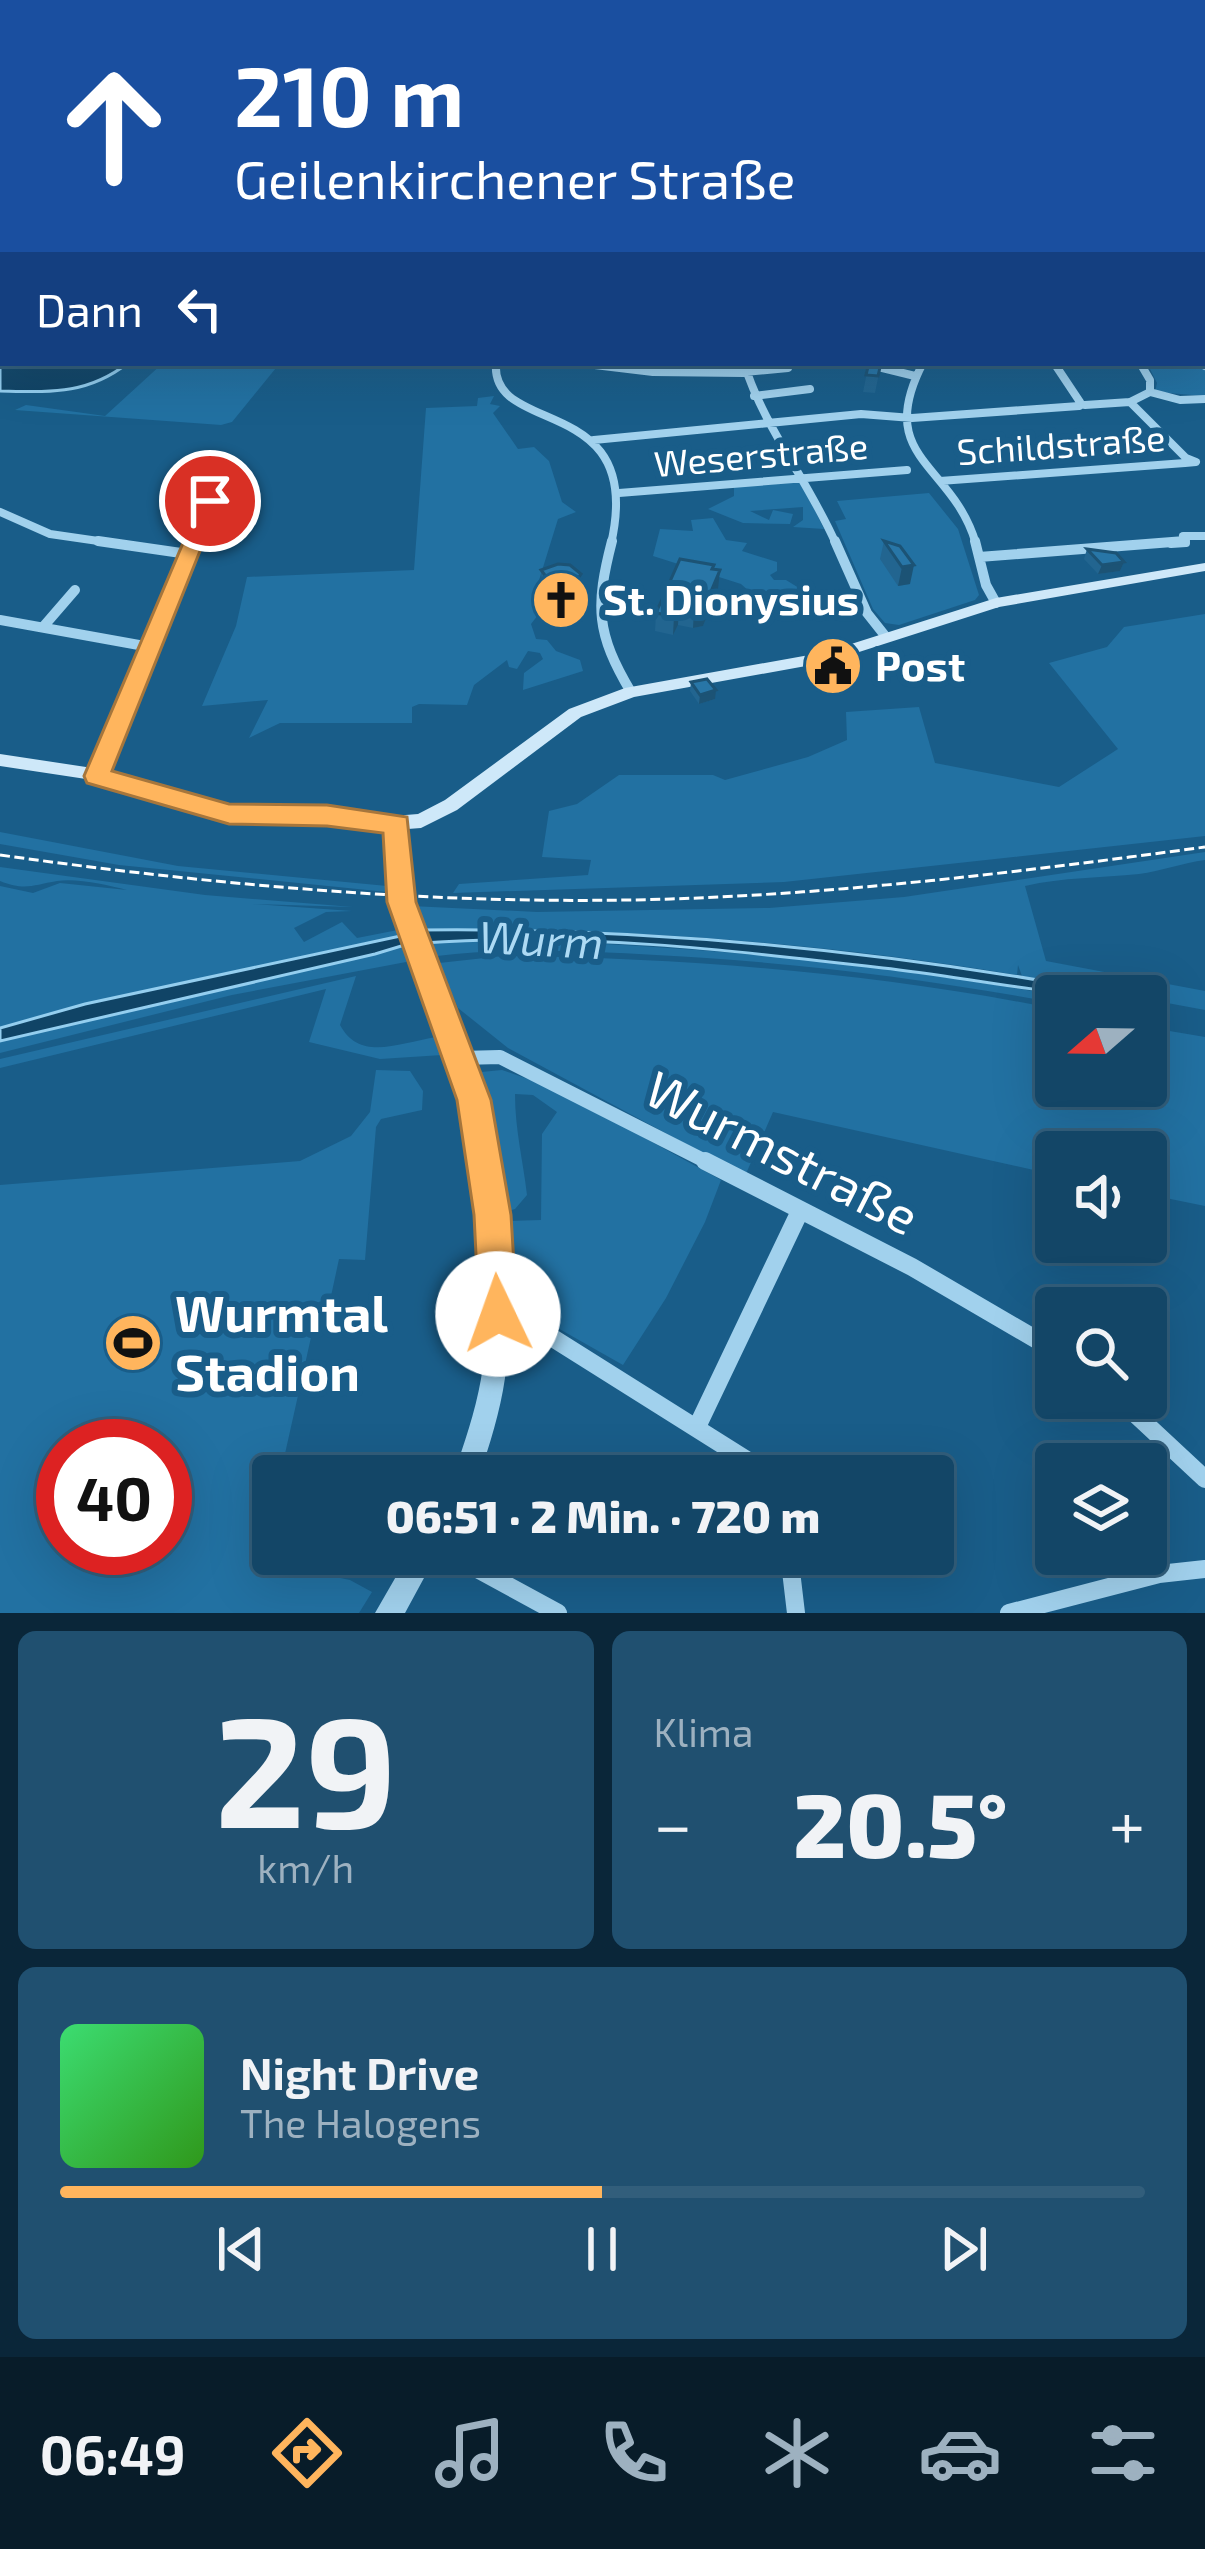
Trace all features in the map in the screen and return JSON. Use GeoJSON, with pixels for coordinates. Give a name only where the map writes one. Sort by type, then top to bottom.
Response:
{"type":"FeatureCollection","features":[{"type":"Feature","properties":{"kind":"main road"},"geometry":{"type":"LineString","coordinates":[[0,760],[97,776],[229,814],[327,815],[397,824],[434,816],[546,731],[575,713],[631,692],[828,657],[996,603],[1205,567]]}},
{"type":"Feature","properties":{"kind":"street"},"geometry":{"type":"LineString","coordinates":[[496,366],[494,380],[501,392],[594,440],[612,465],[619,494],[599,588],[599,622],[604,644],[631,692]]}},
{"type":"Feature","properties":{"kind":"street"},"geometry":{"type":"LineString","coordinates":[[601,366],[646,372],[788,368]]}},
{"type":"Feature","properties":{"kind":"street"},"geometry":{"type":"LineString","coordinates":[[874,366],[915,376]]}},
{"type":"Feature","properties":{"kind":"street"},"geometry":{"type":"LineString","coordinates":[[921,366],[901,416],[912,446],[965,515],[984,580],[996,603]]}},
{"type":"Feature","properties":{"kind":"street"},"geometry":{"type":"LineString","coordinates":[[1056,366],[1081,405]]}},
{"type":"Feature","properties":{"kind":"street"},"geometry":{"type":"LineString","coordinates":[[1142,366],[1150,380],[1150,392]]}},
{"type":"Feature","properties":{"kind":"street"},"geometry":{"type":"LineString","coordinates":[[744,369],[754,396],[806,478],[867,613],[886,637]]}},
{"type":"Feature","properties":{"kind":"street"},"geometry":{"type":"LineString","coordinates":[[754,396],[810,389]]}},
{"type":"Feature","properties":{"kind":"street"},"geometry":{"type":"LineString","coordinates":[[594,440],[861,414],[901,416],[1130,402],[1150,392],[1180,400],[1205,399]]}},
{"type":"Feature","properties":{"kind":"street"},"geometry":{"type":"LineString","coordinates":[[1130,402],[1193,462]]}},
{"type":"Feature","properties":{"kind":"street","name":"Schildstraße"},"geometry":{"type":"LineString","coordinates":[[940,482],[1193,462]]}},
{"type":"Feature","properties":{"kind":"street","name":"Weserstraße"},"geometry":{"type":"LineString","coordinates":[[619,494],[907,470]]}},
{"type":"Feature","properties":{"kind":"street"},"geometry":{"type":"LineString","coordinates":[[97,776],[215,479]]}},
{"type":"Feature","properties":{"kind":"street"},"geometry":{"type":"LineString","coordinates":[[0,512],[50,534],[188,554]]}},
{"type":"Feature","properties":{"kind":"street"},"geometry":{"type":"LineString","coordinates":[[979,557],[1186,543],[1183,536],[1205,536]]}},
{"type":"Feature","properties":{"kind":"street"},"geometry":{"type":"LineString","coordinates":[[43,627],[75,590]]}},
{"type":"Feature","properties":{"kind":"street"},"geometry":{"type":"LineString","coordinates":[[0,620],[150,647]]}},
{"type":"Feature","properties":{"kind":"street"},"geometry":{"type":"LineString","coordinates":[[397,824],[402,903],[461,1058],[486,1165],[498,1310],[496,1374],[485,1432],[475,1455]]}},
{"type":"Feature","properties":{"kind":"street","name":"Wurmstraße"},"geometry":{"type":"LineString","coordinates":[[461,1058],[485,1054],[503,1058],[926,1274],[1035,1339]]}},
{"type":"Feature","properties":{"kind":"street"},"geometry":{"type":"LineString","coordinates":[[697,1427],[800,1211]]}},
{"type":"Feature","properties":{"kind":"street"},"geometry":{"type":"LineString","coordinates":[[498,1310],[510,1311],[740,1455]]}},
{"type":"Feature","properties":{"kind":"street"},"geometry":{"type":"LineString","coordinates":[[1141,1419],[1205,1479]]}},
{"type":"Feature","properties":{"kind":"street"},"geometry":{"type":"LineString","coordinates":[[1009,1613],[1160,1574],[1205,1569]]}},
{"type":"Feature","properties":{"kind":"street"},"geometry":{"type":"LineString","coordinates":[[388,1613],[411,1575]]}},
{"type":"Feature","properties":{"kind":"street"},"geometry":{"type":"LineString","coordinates":[[488,1575],[558,1613]]}},
{"type":"Feature","properties":{"kind":"street"},"geometry":{"type":"LineString","coordinates":[[791,1575],[796,1613]]}},
{"type":"Feature","properties":{"kind":"shaded area"},"geometry":{"type":"Polygon","coordinates":[[[160,366],[278,366],[232,422],[221,425],[15,410],[26,405],[105,416],[160,366]]]}},
{"type":"Feature","properties":{"kind":"shaded area"},"geometry":{"type":"Polygon","coordinates":[[[1148,366],[1199,366],[1205,370],[1205,396],[1155,392],[1157,383],[1148,366]]]}},
{"type":"Feature","properties":{"kind":"shaded area"},"geometry":{"type":"Polygon","coordinates":[[[494,396],[490,404],[500,406],[493,413],[518,449],[534,447],[549,461],[562,502],[576,512],[558,519],[536,590],[538,615],[531,624],[536,639],[547,640],[556,651],[580,660],[583,671],[523,690],[524,673],[543,659],[540,653],[528,651],[517,669],[509,667],[507,660],[474,685],[467,705],[419,704],[412,707],[412,723],[280,723],[249,738],[268,700],[202,706],[236,626],[247,577],[414,570],[426,408],[477,406],[478,398],[494,396]]]}},
{"type":"Feature","properties":{"kind":"shaded area"},"geometry":{"type":"Polygon","coordinates":[[[801,482],[824,529],[793,527],[803,520],[803,507],[750,511],[769,520],[773,510],[793,514],[790,524],[743,523],[708,509],[734,496],[734,487],[801,482]]]}},
{"type":"Feature","properties":{"kind":"shaded area"},"geometry":{"type":"Polygon","coordinates":[[[929,493],[958,529],[979,595],[899,625],[885,623],[873,609],[835,521],[846,519],[837,501],[929,493]]]}},
{"type":"Feature","properties":{"kind":"shaded area"},"geometry":{"type":"Polygon","coordinates":[[[713,518],[726,540],[747,543],[742,551],[777,562],[777,571],[770,575],[774,580],[786,580],[820,601],[787,614],[750,612],[751,593],[741,584],[653,556],[660,529],[693,531],[691,520],[713,518]]]}},
{"type":"Feature","properties":{"kind":"shaded area"},"geometry":{"type":"Polygon","coordinates":[[[1205,614],[1205,836],[784,882],[453,893],[459,884],[588,875],[591,860],[542,857],[549,811],[577,804],[619,775],[713,775],[725,780],[808,757],[847,740],[846,712],[919,707],[935,763],[1059,787],[1118,749],[1049,663],[1107,647],[1124,627],[1205,614]]]}},
{"type":"Feature","properties":{"kind":"shaded area"},"geometry":{"type":"Polygon","coordinates":[[[0,832],[178,866],[387,886],[387,892],[119,865],[0,844],[0,832]]]}},
{"type":"Feature","properties":{"kind":"shaded area"},"geometry":{"type":"Polygon","coordinates":[[[1205,852],[1205,860],[1147,873],[1025,886],[1046,961],[1120,975],[1035,978],[1022,976],[1018,965],[1017,975],[719,939],[419,930],[411,906],[537,912],[769,908],[904,897],[1205,852]]]}},
{"type":"Feature","properties":{"kind":"shaded area"},"geometry":{"type":"Polygon","coordinates":[[[0,867],[205,895],[353,907],[253,904],[352,911],[326,912],[294,928],[304,942],[342,922],[357,938],[403,929],[405,935],[85,1004],[0,1028],[0,886],[33,893],[60,883],[127,890],[74,880],[16,886],[0,881],[0,867]]]}},
{"type":"Feature","properties":{"kind":"shaded area"},"geometry":{"type":"Polygon","coordinates":[[[473,939],[767,956],[1035,992],[1035,1000],[907,979],[706,958],[546,951],[437,956],[428,953],[423,943],[473,939]]]}},
{"type":"Feature","properties":{"kind":"shaded area"},"geometry":{"type":"Polygon","coordinates":[[[408,944],[412,956],[406,962],[232,995],[0,1053],[0,1041],[408,944]]]}},
{"type":"Feature","properties":{"kind":"shaded area"},"geometry":{"type":"Polygon","coordinates":[[[503,956],[642,960],[781,970],[1035,1005],[1035,1107],[1167,1107],[1167,1031],[1205,1037],[1205,1206],[1167,1198],[1167,1131],[1035,1131],[1035,1170],[773,1112],[745,1176],[508,1048],[458,1008],[439,963],[503,956]]]}},
{"type":"Feature","properties":{"kind":"shaded area"},"geometry":{"type":"Polygon","coordinates":[[[356,976],[340,1025],[348,1036],[369,1047],[381,1047],[437,1037],[445,1031],[442,1055],[380,1059],[309,1042],[326,989],[0,1068],[0,1059],[356,976]]]}},
{"type":"Feature","properties":{"kind":"shaded area"},"geometry":{"type":"Polygon","coordinates":[[[1167,984],[1205,991],[1205,1010],[1167,1003],[1167,984]]]}},
{"type":"Feature","properties":{"kind":"shaded area"},"geometry":{"type":"Polygon","coordinates":[[[376,1070],[410,1071],[423,1091],[422,1110],[381,1119],[376,1127],[365,1260],[339,1259],[328,1310],[316,1315],[285,1455],[252,1455],[252,1575],[326,1575],[350,1580],[372,1592],[359,1613],[0,1613],[0,1185],[300,1161],[351,1136],[370,1112],[376,1070]]]}},
{"type":"Feature","properties":{"kind":"shaded area"},"geometry":{"type":"Polygon","coordinates":[[[502,1070],[554,1088],[721,1180],[666,1298],[623,1365],[510,1301],[505,1221],[541,1220],[542,1134],[557,1112],[533,1095],[515,1094],[527,1195],[515,1209],[505,1212],[481,1079],[481,1072],[502,1070]]]}},
{"type":"Feature","properties":{"kind":"water"},"geometry":{"type":"Polygon","coordinates":[[[0,366],[124,366],[83,386],[0,391],[0,366]]]}},
{"type":"Feature","properties":{"kind":"water","name":"Wurm"},"geometry":{"type":"Polygon","coordinates":[[[419,930],[687,938],[953,967],[1035,979],[1035,989],[711,949],[538,940],[423,943],[419,930]]]}},
{"type":"Feature","properties":{"kind":"water"},"geometry":{"type":"Polygon","coordinates":[[[405,935],[408,944],[375,954],[0,1041],[0,1028],[85,1004],[405,935]]]}},
{"type":"Feature","properties":{"kind":"building"},"geometry":{"type":"Polygon","coordinates":[[[868,366],[880,366],[878,376],[866,375],[868,366]]]}},
{"type":"Feature","properties":{"kind":"building"},"geometry":{"type":"Polygon","coordinates":[[[884,541],[900,546],[914,565],[902,567],[884,541]]]}},
{"type":"Feature","properties":{"kind":"building"},"geometry":{"type":"Polygon","coordinates":[[[1087,549],[1116,553],[1124,562],[1102,565],[1087,549]]]}},
{"type":"Feature","properties":{"kind":"building"},"geometry":{"type":"Polygon","coordinates":[[[680,559],[720,570],[704,608],[679,607],[674,616],[656,613],[680,559]]]}},
{"type":"Feature","properties":{"kind":"building"},"geometry":{"type":"Polygon","coordinates":[[[570,565],[581,574],[574,584],[577,595],[547,598],[548,579],[541,570],[570,565]]]}},
{"type":"Feature","properties":{"kind":"building"},"geometry":{"type":"Polygon","coordinates":[[[707,679],[716,690],[700,695],[691,682],[707,679]]]}},
{"type":"Feature","properties":{"kind":"railway"},"geometry":{"type":"LineString","coordinates":[[0,855],[334,891],[587,900],[872,886],[1205,847]]}},
{"type":"Feature","properties":{"kind":"place","name":"St. Dionysius"},"geometry":{"type":"Point","coordinates":[561,600]}},
{"type":"Feature","properties":{"kind":"place","name":"Post"},"geometry":{"type":"Point","coordinates":[833,666]}},
{"type":"Feature","properties":{"kind":"place","name":"Wurmtal Stadion"},"geometry":{"type":"Point","coordinates":[133,1343]}},
{"type":"Feature","properties":{"kind":"route"},"geometry":{"type":"LineString","coordinates":[[210,501],[97,776],[188,806],[229,814],[327,815],[397,824],[402,902],[474,1100],[492,1215],[498,1314]]}}]}
